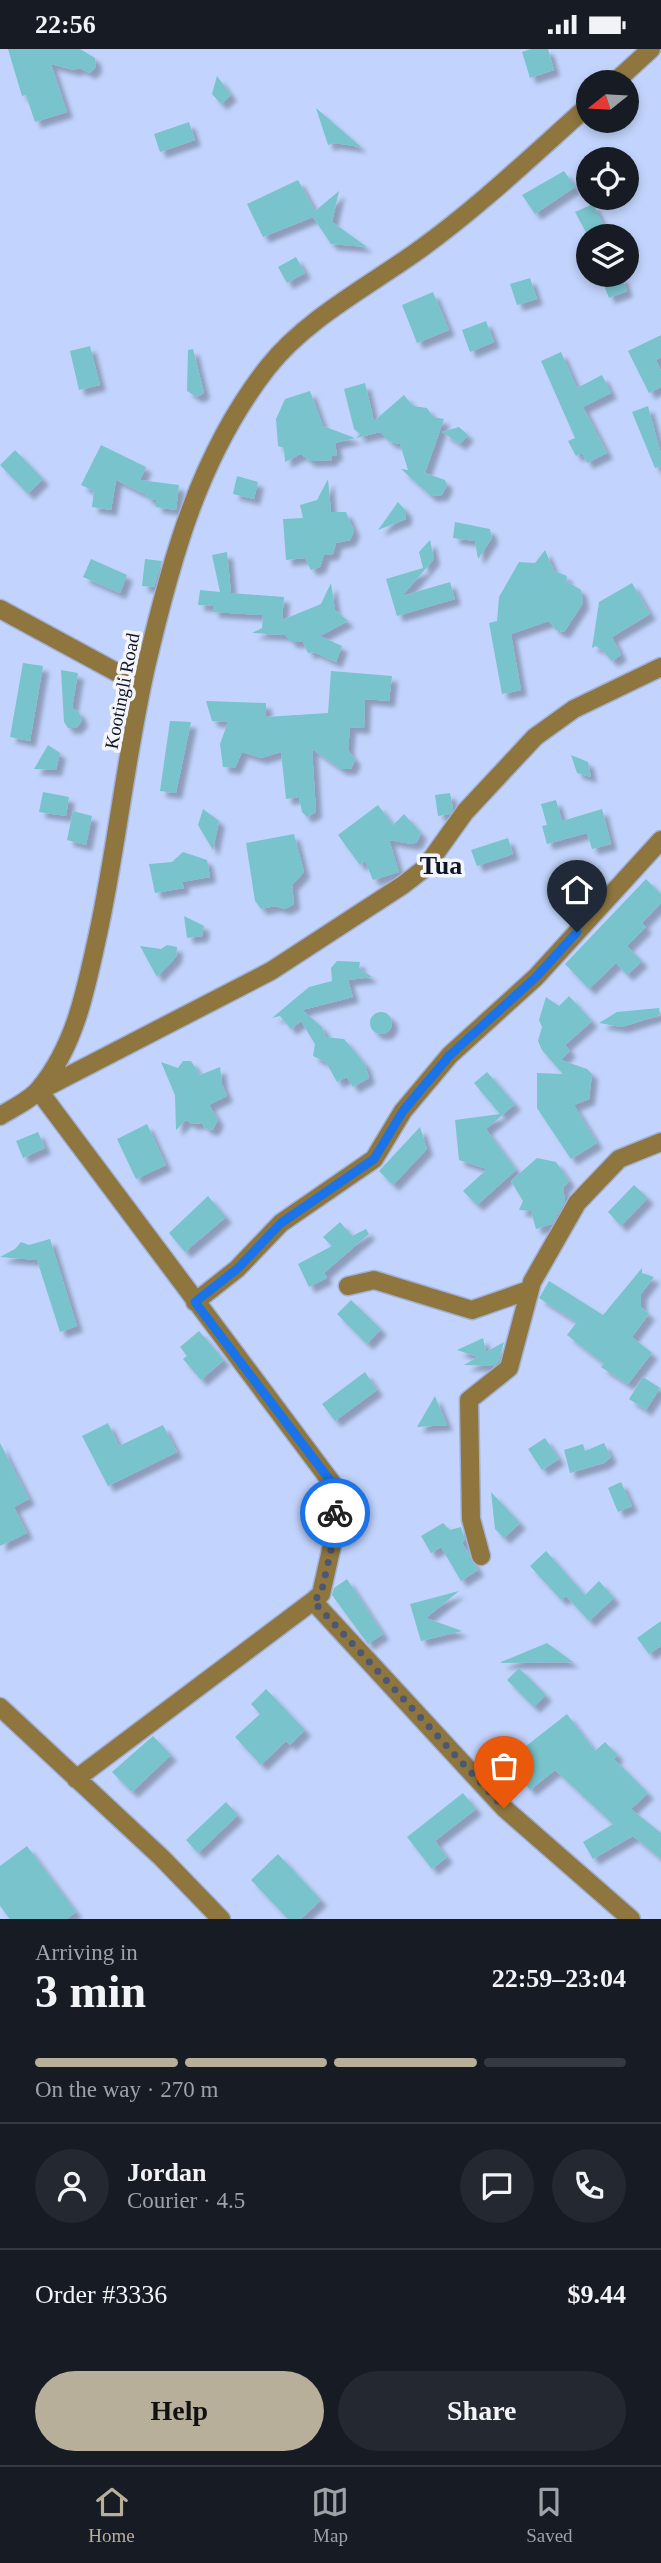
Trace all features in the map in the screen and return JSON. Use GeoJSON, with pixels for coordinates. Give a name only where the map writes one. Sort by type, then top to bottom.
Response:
{"type":"FeatureCollection","features":[{"type":"Feature","properties":{"kind":"street"},"geometry":{"type":"LineString","coordinates":[[626,70],[641,53]]}},
{"type":"Feature","properties":{"kind":"street","name":"Kootingli Road"},"geometry":{"type":"LineString","coordinates":[[0,1116],[39,1091],[67,1047],[84,1000],[116,847],[142,686],[156,623],[203,471],[233,418],[270,365],[308,329],[421,249],[576,117]]}},
{"type":"Feature","properties":{"kind":"street"},"geometry":{"type":"LineString","coordinates":[[0,609],[142,686]]}},
{"type":"Feature","properties":{"kind":"street"},"geometry":{"type":"LineString","coordinates":[[76,1779],[321,1594],[336,1528],[332,1483],[39,1091],[271,971],[403,885],[425,868],[464,812],[535,737],[574,709],[661,667]]}},
{"type":"Feature","properties":{"kind":"street"},"geometry":{"type":"LineString","coordinates":[[195,1302],[237,1269],[281,1223],[374,1159],[403,1111],[450,1055],[536,977],[661,840]]}},
{"type":"Feature","properties":{"kind":"street"},"geometry":{"type":"LineString","coordinates":[[481,1556],[471,1519],[469,1400],[509,1369],[529,1290],[577,1203],[619,1159],[661,1142]]}},
{"type":"Feature","properties":{"kind":"street"},"geometry":{"type":"LineString","coordinates":[[348,1286],[374,1280],[472,1310],[529,1290]]}},
{"type":"Feature","properties":{"kind":"street"},"geometry":{"type":"LineString","coordinates":[[313,1601],[504,1808],[631,1919]]}},
{"type":"Feature","properties":{"kind":"street"},"geometry":{"type":"LineString","coordinates":[[0,1707],[162,1858],[221,1919]]}},
{"type":"Feature","properties":{"kind":"building"},"geometry":{"type":"Polygon","coordinates":[[[8,49],[80,49],[95,58],[96,67],[90,73],[79,68],[74,70],[51,64],[67,112],[35,122],[26,95],[22,96],[8,49]]]}},
{"type":"Feature","properties":{"kind":"building"},"geometry":{"type":"Polygon","coordinates":[[[548,49],[554,70],[530,78],[522,52],[548,49]]]}},
{"type":"Feature","properties":{"kind":"building"},"geometry":{"type":"Polygon","coordinates":[[[217,76],[231,95],[221,104],[212,94],[217,76]]]}},
{"type":"Feature","properties":{"kind":"building"},"geometry":{"type":"Polygon","coordinates":[[[316,108],[361,147],[334,143],[328,145],[316,108]]]}},
{"type":"Feature","properties":{"kind":"building"},"geometry":{"type":"Polygon","coordinates":[[[189,122],[195,140],[160,152],[154,134],[189,122]]]}},
{"type":"Feature","properties":{"kind":"building"},"geometry":{"type":"Polygon","coordinates":[[[564,171],[575,187],[535,214],[522,195],[564,171]]]}},
{"type":"Feature","properties":{"kind":"building"},"geometry":{"type":"Polygon","coordinates":[[[298,180],[315,211],[339,191],[332,222],[367,247],[331,244],[313,217],[263,237],[247,204],[298,180]]]}},
{"type":"Feature","properties":{"kind":"building"},"geometry":{"type":"Polygon","coordinates":[[[596,210],[603,224],[582,224],[575,212],[596,210]]]}},
{"type":"Feature","properties":{"kind":"building"},"geometry":{"type":"Polygon","coordinates":[[[296,257],[305,273],[287,283],[278,267],[296,257]]]}},
{"type":"Feature","properties":{"kind":"building"},"geometry":{"type":"Polygon","coordinates":[[[530,278],[537,299],[517,305],[510,284],[530,278]]]}},
{"type":"Feature","properties":{"kind":"building"},"geometry":{"type":"Polygon","coordinates":[[[605,287],[626,287],[627,291],[609,298],[605,287]]]}},
{"type":"Feature","properties":{"kind":"building"},"geometry":{"type":"Polygon","coordinates":[[[433,292],[449,330],[417,343],[402,305],[433,292]]]}},
{"type":"Feature","properties":{"kind":"building"},"geometry":{"type":"Polygon","coordinates":[[[486,321],[494,342],[470,352],[462,330],[486,321]]]}},
{"type":"Feature","properties":{"kind":"building"},"geometry":{"type":"Polygon","coordinates":[[[661,335],[661,357],[656,360],[661,371],[661,387],[649,393],[628,351],[661,335]]]}},
{"type":"Feature","properties":{"kind":"building"},"geometry":{"type":"Polygon","coordinates":[[[90,346],[100,385],[79,390],[70,351],[90,346]]]}},
{"type":"Feature","properties":{"kind":"building"},"geometry":{"type":"Polygon","coordinates":[[[193,349],[204,393],[197,397],[187,391],[188,350],[193,349]]]}},
{"type":"Feature","properties":{"kind":"building"},"geometry":{"type":"Polygon","coordinates":[[[561,352],[577,388],[602,375],[611,393],[583,407],[607,453],[587,463],[582,453],[576,456],[568,441],[575,438],[541,361],[561,352]]]}},
{"type":"Feature","properties":{"kind":"building"},"geometry":{"type":"Polygon","coordinates":[[[365,383],[374,421],[404,395],[413,406],[427,408],[433,417],[444,419],[425,473],[445,480],[447,485],[442,495],[431,496],[401,469],[408,470],[400,444],[390,442],[380,432],[356,438],[360,434],[354,429],[344,389],[365,383]]]}},
{"type":"Feature","properties":{"kind":"building"},"geometry":{"type":"Polygon","coordinates":[[[310,391],[323,426],[355,438],[335,443],[337,455],[332,456],[332,460],[310,461],[301,454],[285,462],[284,448],[278,446],[276,419],[285,399],[310,391]]]}},
{"type":"Feature","properties":{"kind":"building"},"geometry":{"type":"Polygon","coordinates":[[[648,406],[661,454],[661,466],[655,468],[632,412],[648,406]]]}},
{"type":"Feature","properties":{"kind":"building"},"geometry":{"type":"Polygon","coordinates":[[[459,427],[468,435],[460,444],[442,432],[459,427]]]}},
{"type":"Feature","properties":{"kind":"building"},"geometry":{"type":"Polygon","coordinates":[[[101,445],[146,467],[140,480],[179,485],[176,510],[156,507],[156,500],[146,498],[147,495],[116,480],[111,510],[92,507],[94,491],[81,485],[101,445]]]}},
{"type":"Feature","properties":{"kind":"building"},"geometry":{"type":"Polygon","coordinates":[[[15,450],[43,479],[28,494],[0,465],[15,450]]]}},
{"type":"Feature","properties":{"kind":"building"},"geometry":{"type":"Polygon","coordinates":[[[237,476],[258,482],[254,499],[233,494],[237,476]]]}},
{"type":"Feature","properties":{"kind":"building"},"geometry":{"type":"Polygon","coordinates":[[[328,479],[331,512],[346,512],[354,531],[350,540],[336,543],[333,554],[324,555],[320,567],[311,570],[305,558],[286,560],[283,519],[303,518],[300,505],[317,500],[328,479]]]}},
{"type":"Feature","properties":{"kind":"building"},"geometry":{"type":"Polygon","coordinates":[[[398,502],[406,511],[406,519],[378,530],[398,502]]]}},
{"type":"Feature","properties":{"kind":"building"},"geometry":{"type":"Polygon","coordinates":[[[455,522],[490,529],[492,538],[478,559],[475,541],[453,538],[455,522]]]}},
{"type":"Feature","properties":{"kind":"building"},"geometry":{"type":"Polygon","coordinates":[[[430,540],[434,559],[402,596],[450,582],[455,599],[397,616],[386,579],[423,568],[419,552],[430,540]]]}},
{"type":"Feature","properties":{"kind":"building"},"geometry":{"type":"Polygon","coordinates":[[[545,550],[554,571],[567,576],[566,581],[581,590],[583,603],[564,632],[556,630],[549,621],[511,634],[521,690],[502,694],[489,623],[497,621],[499,597],[519,562],[535,563],[545,550]]]}},
{"type":"Feature","properties":{"kind":"building"},"geometry":{"type":"Polygon","coordinates":[[[227,552],[231,593],[284,597],[282,620],[321,604],[331,583],[335,610],[348,621],[320,636],[342,646],[336,662],[314,652],[308,653],[303,642],[292,642],[285,635],[252,633],[262,628],[263,615],[213,612],[213,606],[198,605],[200,590],[220,592],[212,555],[227,552]]]}},
{"type":"Feature","properties":{"kind":"building"},"geometry":{"type":"Polygon","coordinates":[[[91,559],[127,575],[120,593],[83,577],[91,559]]]}},
{"type":"Feature","properties":{"kind":"building"},"geometry":{"type":"Polygon","coordinates":[[[145,559],[162,561],[154,587],[142,586],[145,559]]]}},
{"type":"Feature","properties":{"kind":"building"},"geometry":{"type":"Polygon","coordinates":[[[632,583],[650,614],[612,637],[621,655],[612,661],[596,646],[592,648],[599,602],[632,583]]]}},
{"type":"Feature","properties":{"kind":"building"},"geometry":{"type":"Polygon","coordinates":[[[23,663],[43,666],[30,741],[10,737],[23,663]]]}},
{"type":"Feature","properties":{"kind":"building"},"geometry":{"type":"Polygon","coordinates":[[[61,670],[78,673],[72,708],[79,712],[82,721],[76,728],[68,728],[64,722],[61,670]]]}},
{"type":"Feature","properties":{"kind":"building"},"geometry":{"type":"Polygon","coordinates":[[[331,671],[392,676],[389,701],[365,699],[364,728],[350,727],[348,750],[355,760],[351,769],[341,769],[312,749],[316,812],[307,817],[302,812],[299,797],[286,799],[281,752],[261,758],[242,752],[235,768],[223,767],[220,744],[228,722],[212,721],[206,701],[266,703],[266,717],[328,713],[331,671]]]}},
{"type":"Feature","properties":{"kind":"building"},"geometry":{"type":"Polygon","coordinates":[[[170,721],[191,722],[176,793],[160,791],[170,721]]]}},
{"type":"Feature","properties":{"kind":"building"},"geometry":{"type":"Polygon","coordinates":[[[48,745],[60,753],[56,770],[34,769],[48,745]]]}},
{"type":"Feature","properties":{"kind":"building"},"geometry":{"type":"Polygon","coordinates":[[[571,755],[588,762],[591,777],[577,773],[571,755]]]}},
{"type":"Feature","properties":{"kind":"building"},"geometry":{"type":"Polygon","coordinates":[[[43,792],[69,797],[66,816],[39,812],[43,792]]]}},
{"type":"Feature","properties":{"kind":"building"},"geometry":{"type":"Polygon","coordinates":[[[450,793],[453,809],[450,814],[438,816],[435,795],[450,793]]]}},
{"type":"Feature","properties":{"kind":"building"},"geometry":{"type":"Polygon","coordinates":[[[556,800],[562,821],[602,809],[611,844],[592,849],[587,833],[547,844],[542,826],[547,825],[541,804],[556,800]]]}},
{"type":"Feature","properties":{"kind":"building"},"geometry":{"type":"Polygon","coordinates":[[[378,805],[393,825],[404,814],[421,833],[417,842],[412,844],[389,840],[399,872],[373,880],[365,861],[360,865],[338,835],[378,805]]]}},
{"type":"Feature","properties":{"kind":"building"},"geometry":{"type":"Polygon","coordinates":[[[203,809],[219,821],[213,850],[198,825],[203,809]]]}},
{"type":"Feature","properties":{"kind":"building"},"geometry":{"type":"Polygon","coordinates":[[[73,811],[92,816],[86,845],[67,840],[73,811]]]}},
{"type":"Feature","properties":{"kind":"building"},"geometry":{"type":"Polygon","coordinates":[[[294,834],[304,872],[292,885],[294,904],[285,909],[275,906],[261,909],[255,901],[246,843],[294,834]]]}},
{"type":"Feature","properties":{"kind":"building"},"geometry":{"type":"Polygon","coordinates":[[[508,838],[513,854],[477,866],[471,850],[508,838]]]}},
{"type":"Feature","properties":{"kind":"building"},"geometry":{"type":"Polygon","coordinates":[[[183,852],[207,860],[210,877],[182,882],[184,888],[155,893],[149,864],[172,862],[183,852]]]}},
{"type":"Feature","properties":{"kind":"building"},"geometry":{"type":"Polygon","coordinates":[[[646,879],[661,894],[661,903],[642,923],[646,927],[627,946],[642,961],[627,975],[616,963],[589,989],[565,964],[646,879]]]}},
{"type":"Feature","properties":{"kind":"building"},"geometry":{"type":"Polygon","coordinates":[[[184,916],[204,926],[202,936],[187,938],[184,916]]]}},
{"type":"Feature","properties":{"kind":"building"},"geometry":{"type":"Polygon","coordinates":[[[167,945],[177,947],[176,957],[157,977],[140,946],[161,949],[167,945]]]}},
{"type":"Feature","properties":{"kind":"building"},"geometry":{"type":"Polygon","coordinates":[[[337,961],[360,962],[359,968],[372,977],[348,980],[353,997],[302,1010],[322,1027],[326,1037],[344,1039],[365,1064],[369,1078],[353,1087],[347,1077],[337,1082],[326,1062],[313,1056],[315,1044],[301,1021],[291,1029],[280,1016],[272,1018],[309,987],[332,981],[331,968],[337,961]]]}},
{"type":"Feature","properties":{"kind":"building"},"geometry":{"type":"Polygon","coordinates":[[[569,996],[592,1021],[565,1045],[570,1051],[561,1060],[587,1069],[592,1074],[589,1099],[574,1105],[597,1143],[571,1159],[537,1108],[537,1073],[563,1074],[542,1050],[538,1041],[542,1027],[539,1020],[546,997],[559,1006],[569,996]]]}},
{"type":"Feature","properties":{"kind":"building"},"geometry":{"type":"Polygon","coordinates":[[[659,1008],[660,1015],[622,1027],[599,1023],[617,1012],[659,1008]]]}},
{"type":"Feature","properties":{"kind":"building"},"geometry":{"type":"Polygon","coordinates":[[[381,1012],[389,1015],[392,1023],[389,1031],[381,1034],[373,1031],[370,1023],[373,1015],[381,1012]]]}},
{"type":"Feature","properties":{"kind":"building"},"geometry":{"type":"Polygon","coordinates":[[[183,1061],[191,1061],[200,1075],[220,1067],[227,1096],[209,1105],[218,1120],[213,1130],[205,1128],[202,1123],[192,1124],[186,1120],[176,1130],[175,1095],[161,1062],[178,1068],[183,1061]]]}},
{"type":"Feature","properties":{"kind":"building"},"geometry":{"type":"Polygon","coordinates":[[[487,1072],[515,1104],[486,1129],[516,1170],[477,1205],[463,1191],[487,1169],[459,1160],[455,1120],[500,1114],[474,1083],[487,1072]]]}},
{"type":"Feature","properties":{"kind":"building"},"geometry":{"type":"Polygon","coordinates":[[[147,1124],[166,1165],[136,1179],[117,1139],[147,1124]]]}},
{"type":"Feature","properties":{"kind":"building"},"geometry":{"type":"Polygon","coordinates":[[[420,1127],[427,1149],[393,1185],[379,1171],[420,1127]]]}},
{"type":"Feature","properties":{"kind":"building"},"geometry":{"type":"Polygon","coordinates":[[[38,1132],[45,1148],[23,1158],[16,1141],[38,1132]]]}},
{"type":"Feature","properties":{"kind":"building"},"geometry":{"type":"Polygon","coordinates":[[[537,1158],[556,1162],[569,1181],[563,1188],[565,1201],[552,1224],[536,1229],[531,1211],[519,1210],[523,1201],[511,1181],[537,1158]]]}},
{"type":"Feature","properties":{"kind":"building"},"geometry":{"type":"Polygon","coordinates":[[[634,1185],[648,1198],[621,1226],[608,1212],[634,1185]]]}},
{"type":"Feature","properties":{"kind":"building"},"geometry":{"type":"Polygon","coordinates":[[[208,1196],[226,1217],[185,1252],[169,1233],[208,1196]]]}},
{"type":"Feature","properties":{"kind":"building"},"geometry":{"type":"Polygon","coordinates":[[[340,1222],[352,1236],[366,1229],[369,1234],[324,1273],[327,1278],[309,1287],[298,1264],[332,1246],[323,1237],[340,1222]]]}},
{"type":"Feature","properties":{"kind":"building"},"geometry":{"type":"Polygon","coordinates":[[[50,1239],[77,1326],[60,1332],[37,1260],[0,1257],[15,1249],[21,1242],[29,1245],[50,1239]]]}},
{"type":"Feature","properties":{"kind":"building"},"geometry":{"type":"Polygon","coordinates":[[[642,1268],[642,1273],[654,1277],[641,1294],[641,1307],[649,1314],[632,1337],[652,1353],[628,1384],[601,1367],[604,1364],[567,1335],[577,1322],[539,1298],[549,1281],[603,1315],[642,1268]]]}},
{"type":"Feature","properties":{"kind":"building"},"geometry":{"type":"Polygon","coordinates":[[[351,1300],[381,1329],[367,1344],[337,1314],[351,1300]]]}},
{"type":"Feature","properties":{"kind":"building"},"geometry":{"type":"Polygon","coordinates":[[[199,1331],[224,1360],[201,1380],[183,1359],[187,1356],[180,1347],[199,1331]]]}},
{"type":"Feature","properties":{"kind":"building"},"geometry":{"type":"Polygon","coordinates":[[[483,1338],[486,1352],[504,1342],[499,1361],[494,1366],[464,1365],[478,1357],[457,1350],[483,1338]]]}},
{"type":"Feature","properties":{"kind":"building"},"geometry":{"type":"Polygon","coordinates":[[[365,1372],[377,1390],[335,1421],[322,1404],[365,1372]]]}},
{"type":"Feature","properties":{"kind":"building"},"geometry":{"type":"Polygon","coordinates":[[[643,1377],[660,1388],[646,1410],[629,1399],[643,1377]]]}},
{"type":"Feature","properties":{"kind":"building"},"geometry":{"type":"Polygon","coordinates":[[[435,1396],[447,1425],[417,1427],[435,1396]]]}},
{"type":"Feature","properties":{"kind":"building"},"geometry":{"type":"Polygon","coordinates":[[[108,1423],[119,1446],[163,1425],[177,1452],[108,1486],[82,1436],[108,1423]]]}},
{"type":"Feature","properties":{"kind":"building"},"geometry":{"type":"Polygon","coordinates":[[[545,1438],[559,1459],[542,1470],[528,1449],[545,1438]]]}},
{"type":"Feature","properties":{"kind":"building"},"geometry":{"type":"Polygon","coordinates":[[[0,1443],[29,1499],[14,1507],[27,1533],[0,1546],[0,1443]]]}},
{"type":"Feature","properties":{"kind":"building"},"geometry":{"type":"Polygon","coordinates":[[[604,1443],[611,1457],[604,1463],[570,1473],[564,1450],[583,1444],[585,1451],[604,1443]]]}},
{"type":"Feature","properties":{"kind":"building"},"geometry":{"type":"Polygon","coordinates":[[[621,1482],[632,1506],[618,1512],[608,1488],[621,1482]]]}},
{"type":"Feature","properties":{"kind":"building"},"geometry":{"type":"Polygon","coordinates":[[[491,1492],[520,1523],[504,1538],[495,1529],[491,1492]]]}},
{"type":"Feature","properties":{"kind":"building"},"geometry":{"type":"Polygon","coordinates":[[[443,1523],[450,1530],[461,1527],[465,1540],[462,1543],[478,1570],[461,1581],[441,1547],[431,1553],[421,1536],[443,1523]]]}},
{"type":"Feature","properties":{"kind":"building"},"geometry":{"type":"Polygon","coordinates":[[[546,1551],[585,1595],[599,1581],[614,1598],[589,1621],[566,1596],[561,1600],[530,1566],[546,1551]]]}},
{"type":"Feature","properties":{"kind":"building"},"geometry":{"type":"Polygon","coordinates":[[[347,1579],[383,1634],[368,1644],[332,1595],[334,1588],[347,1579]]]}},
{"type":"Feature","properties":{"kind":"building"},"geometry":{"type":"Polygon","coordinates":[[[459,1591],[426,1618],[462,1631],[421,1641],[410,1604],[459,1591]]]}},
{"type":"Feature","properties":{"kind":"building"},"geometry":{"type":"Polygon","coordinates":[[[661,1621],[661,1646],[649,1654],[637,1638],[661,1621]]]}},
{"type":"Feature","properties":{"kind":"building"},"geometry":{"type":"Polygon","coordinates":[[[547,1643],[573,1662],[501,1663],[501,1662],[547,1643]]]}},
{"type":"Feature","properties":{"kind":"building"},"geometry":{"type":"Polygon","coordinates":[[[519,1668],[546,1695],[534,1707],[507,1680],[519,1668]]]}},
{"type":"Feature","properties":{"kind":"building"},"geometry":{"type":"Polygon","coordinates":[[[266,1689],[305,1730],[290,1745],[286,1741],[261,1765],[235,1737],[260,1714],[251,1704],[266,1689]]]}},
{"type":"Feature","properties":{"kind":"building"},"geometry":{"type":"Polygon","coordinates":[[[567,1714],[595,1751],[605,1742],[618,1755],[614,1759],[648,1793],[631,1809],[661,1833],[661,1859],[633,1836],[593,1859],[583,1842],[613,1824],[555,1770],[530,1790],[507,1761],[567,1714]]]}},
{"type":"Feature","properties":{"kind":"building"},"geometry":{"type":"Polygon","coordinates":[[[153,1736],[171,1755],[132,1792],[112,1772],[153,1736]]]}},
{"type":"Feature","properties":{"kind":"building"},"geometry":{"type":"Polygon","coordinates":[[[463,1793],[476,1809],[435,1841],[447,1857],[432,1869],[407,1837],[463,1793]]]}},
{"type":"Feature","properties":{"kind":"building"},"geometry":{"type":"Polygon","coordinates":[[[226,1802],[238,1815],[198,1853],[186,1840],[226,1802]]]}},
{"type":"Feature","properties":{"kind":"building"},"geometry":{"type":"Polygon","coordinates":[[[27,1846],[76,1912],[67,1919],[10,1919],[0,1906],[0,1866],[27,1846]]]}},
{"type":"Feature","properties":{"kind":"building"},"geometry":{"type":"Polygon","coordinates":[[[278,1854],[321,1900],[301,1919],[288,1919],[251,1880],[278,1854]]]}},
{"type":"Feature","properties":{"kind":"way so far"},"geometry":{"type":"LineString","coordinates":[[335,1513],[336,1528],[321,1594],[313,1601],[504,1808]]}},
{"type":"Feature","properties":{"kind":"district","name":"Tua"},"geometry":{"type":"Point","coordinates":[441,865]}},
{"type":"Feature","properties":{"kind":"route"},"geometry":{"type":"LineString","coordinates":[[335,1513],[332,1483],[195,1302],[237,1269],[281,1223],[374,1159],[403,1111],[450,1055],[536,977],[577,932]]}}]}
